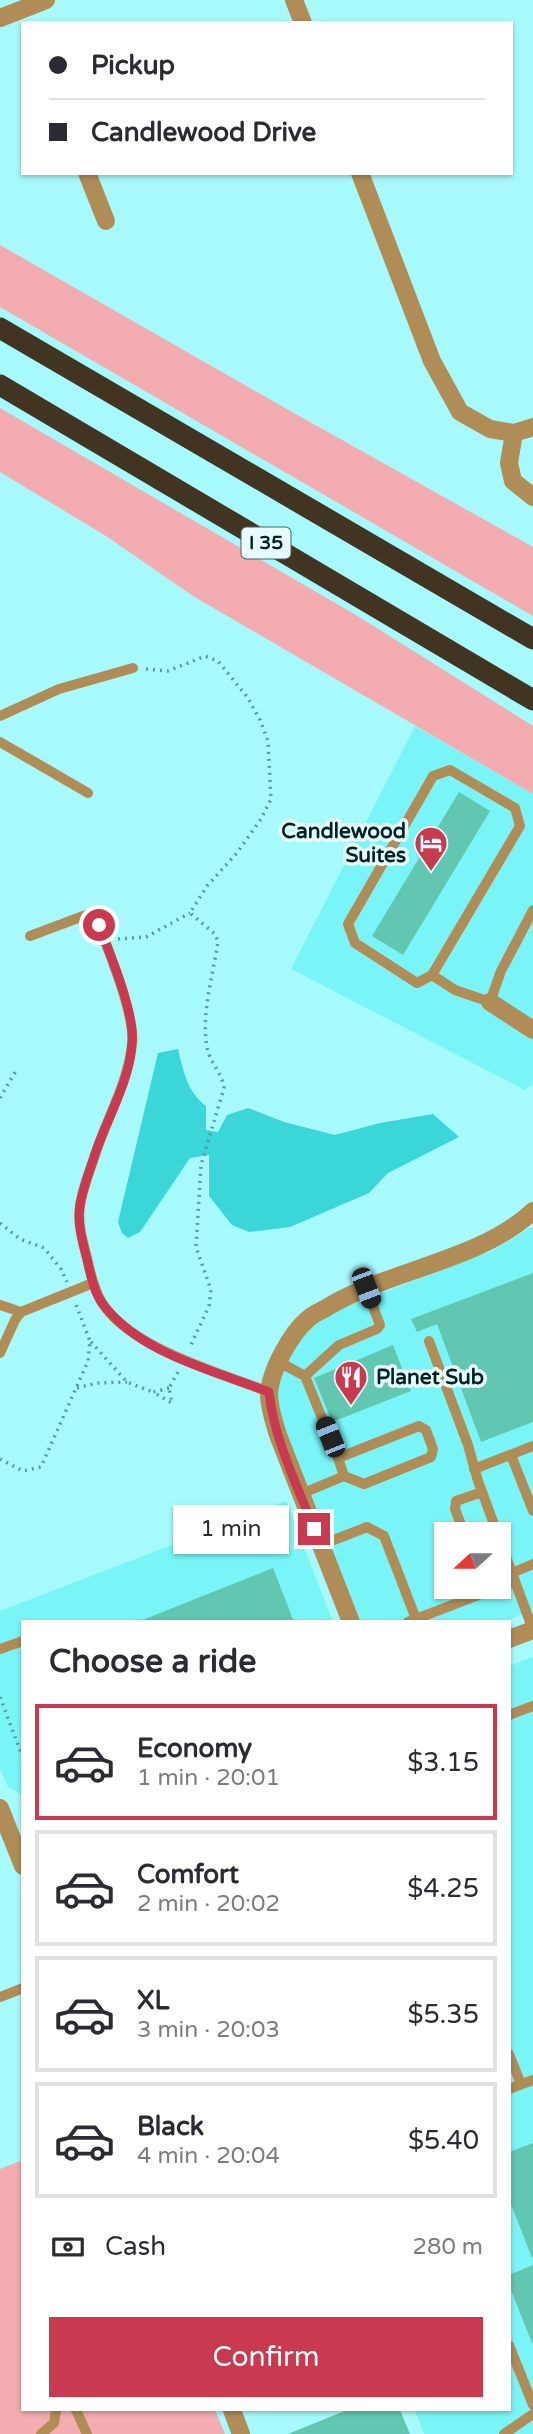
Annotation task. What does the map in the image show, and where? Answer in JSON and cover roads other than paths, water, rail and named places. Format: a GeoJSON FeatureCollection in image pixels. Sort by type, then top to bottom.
{"type":"FeatureCollection","features":[{"type":"Feature","properties":{"kind":"highway","name":"I 35"},"geometry":{"type":"LineString","coordinates":[[0,328],[533,639]]}},
{"type":"Feature","properties":{"kind":"highway","name":"I 35"},"geometry":{"type":"LineString","coordinates":[[0,385],[533,700]]}},
{"type":"Feature","properties":{"kind":"street"},"geometry":{"type":"LineString","coordinates":[[0,18],[24,11],[46,0]]}},
{"type":"Feature","properties":{"kind":"street"},"geometry":{"type":"LineString","coordinates":[[294,0],[302,21]]}},
{"type":"Feature","properties":{"kind":"street"},"geometry":{"type":"LineString","coordinates":[[88,175],[106,220]]}},
{"type":"Feature","properties":{"kind":"street"},"geometry":{"type":"LineString","coordinates":[[361,175],[432,361],[460,412],[490,429],[514,433],[533,427]]}},
{"type":"Feature","properties":{"kind":"street"},"geometry":{"type":"LineString","coordinates":[[514,433],[509,463],[513,481],[533,497]]}},
{"type":"Feature","properties":{"kind":"street"},"geometry":{"type":"LineString","coordinates":[[490,1002],[533,1030]]}},
{"type":"Feature","properties":{"kind":"street"},"geometry":{"type":"LineString","coordinates":[[350,1620],[271,1414],[269,1392],[279,1362],[286,1347],[307,1319],[366,1288],[485,1243],[516,1227],[533,1210]]}},
{"type":"Feature","properties":{"kind":"street"},"geometry":{"type":"LineString","coordinates":[[511,1638],[533,1630]]}},
{"type":"Feature","properties":{"kind":"street"},"geometry":{"type":"LineString","coordinates":[[0,1808],[21,1861]]}},
{"type":"Feature","properties":{"kind":"street"},"geometry":{"type":"LineString","coordinates":[[232,2411],[241,2434]]}},
{"type":"Feature","properties":{"kind":"lane"},"geometry":{"type":"LineString","coordinates":[[0,716],[59,689],[133,668]]}},
{"type":"Feature","properties":{"kind":"lane"},"geometry":{"type":"LineString","coordinates":[[0,742],[88,793]]}},
{"type":"Feature","properties":{"kind":"lane"},"geometry":{"type":"LineString","coordinates":[[450,770],[515,808],[520,826],[432,975],[417,984],[355,943],[348,924],[433,776],[450,770]]}},
{"type":"Feature","properties":{"kind":"lane"},"geometry":{"type":"LineString","coordinates":[[432,975],[455,990],[490,1002],[501,971],[533,910]]}},
{"type":"Feature","properties":{"kind":"lane"},"geometry":{"type":"LineString","coordinates":[[30,936],[94,912],[131,1021],[132,1043],[118,1095],[96,1151],[80,1206],[80,1233],[93,1283],[101,1301],[121,1324],[144,1340],[184,1360],[269,1392]]}},
{"type":"Feature","properties":{"kind":"lane"},"geometry":{"type":"LineString","coordinates":[[0,1305],[21,1312],[93,1283]]}},
{"type":"Feature","properties":{"kind":"lane"},"geometry":{"type":"LineString","coordinates":[[305,1376],[339,1345],[377,1329],[380,1325],[366,1288]]}},
{"type":"Feature","properties":{"kind":"lane"},"geometry":{"type":"LineString","coordinates":[[0,1353],[21,1312]]}},
{"type":"Feature","properties":{"kind":"lane"},"geometry":{"type":"LineString","coordinates":[[429,1341],[468,1445],[493,1522]]}},
{"type":"Feature","properties":{"kind":"lane"},"geometry":{"type":"LineString","coordinates":[[279,1362],[305,1376],[344,1476]]}},
{"type":"Feature","properties":{"kind":"lane"},"geometry":{"type":"LineString","coordinates":[[300,1494],[344,1476],[364,1484],[431,1457],[433,1449],[426,1430],[419,1426],[338,1458]]}},
{"type":"Feature","properties":{"kind":"lane"},"geometry":{"type":"LineString","coordinates":[[474,1469],[533,1446]]}},
{"type":"Feature","properties":{"kind":"lane"},"geometry":{"type":"LineString","coordinates":[[511,1455],[533,1511]]}},
{"type":"Feature","properties":{"kind":"lane"},"geometry":{"type":"LineString","coordinates":[[460,1522],[455,1509],[456,1501],[482,1492]]}},
{"type":"Feature","properties":{"kind":"lane"},"geometry":{"type":"LineString","coordinates":[[321,1545],[367,1527],[384,1536],[412,1620]]}},
{"type":"Feature","properties":{"kind":"lane"},"geometry":{"type":"LineString","coordinates":[[513,1577],[533,1564]]}},
{"type":"Feature","properties":{"kind":"lane"},"geometry":{"type":"LineString","coordinates":[[511,1572],[533,1630]]}},
{"type":"Feature","properties":{"kind":"lane"},"geometry":{"type":"LineString","coordinates":[[414,1620],[461,1600]]}},
{"type":"Feature","properties":{"kind":"lane"},"geometry":{"type":"LineString","coordinates":[[0,1649],[21,1643]]}},
{"type":"Feature","properties":{"kind":"lane"},"geometry":{"type":"LineString","coordinates":[[511,1714],[533,1706]]}},
{"type":"Feature","properties":{"kind":"lane"},"geometry":{"type":"LineString","coordinates":[[0,1997],[21,1989]]}},
{"type":"Feature","properties":{"kind":"lane"},"geometry":{"type":"LineString","coordinates":[[511,2059],[521,2084]]}},
{"type":"Feature","properties":{"kind":"lane"},"geometry":{"type":"LineString","coordinates":[[511,2088],[533,2080]]}},
{"type":"Feature","properties":{"kind":"lane"},"geometry":{"type":"LineString","coordinates":[[511,2350],[533,2405]]}},
{"type":"Feature","properties":{"kind":"lane"},"geometry":{"type":"LineString","coordinates":[[41,2434],[54,2423],[56,2411]]}},
{"type":"Feature","properties":{"kind":"lane"},"geometry":{"type":"LineString","coordinates":[[76,2411],[87,2434]]}},
{"type":"Feature","properties":{"kind":"lane"},"geometry":{"type":"LineString","coordinates":[[504,2434],[533,2414]]}},
{"type":"Feature","properties":{"kind":"place","name":"Candlewood Suites"},"geometry":{"type":"Point","coordinates":[431,873]}},
{"type":"Feature","properties":{"kind":"place","name":"Planet Sub"},"geometry":{"type":"Point","coordinates":[351,1407]}}]}
